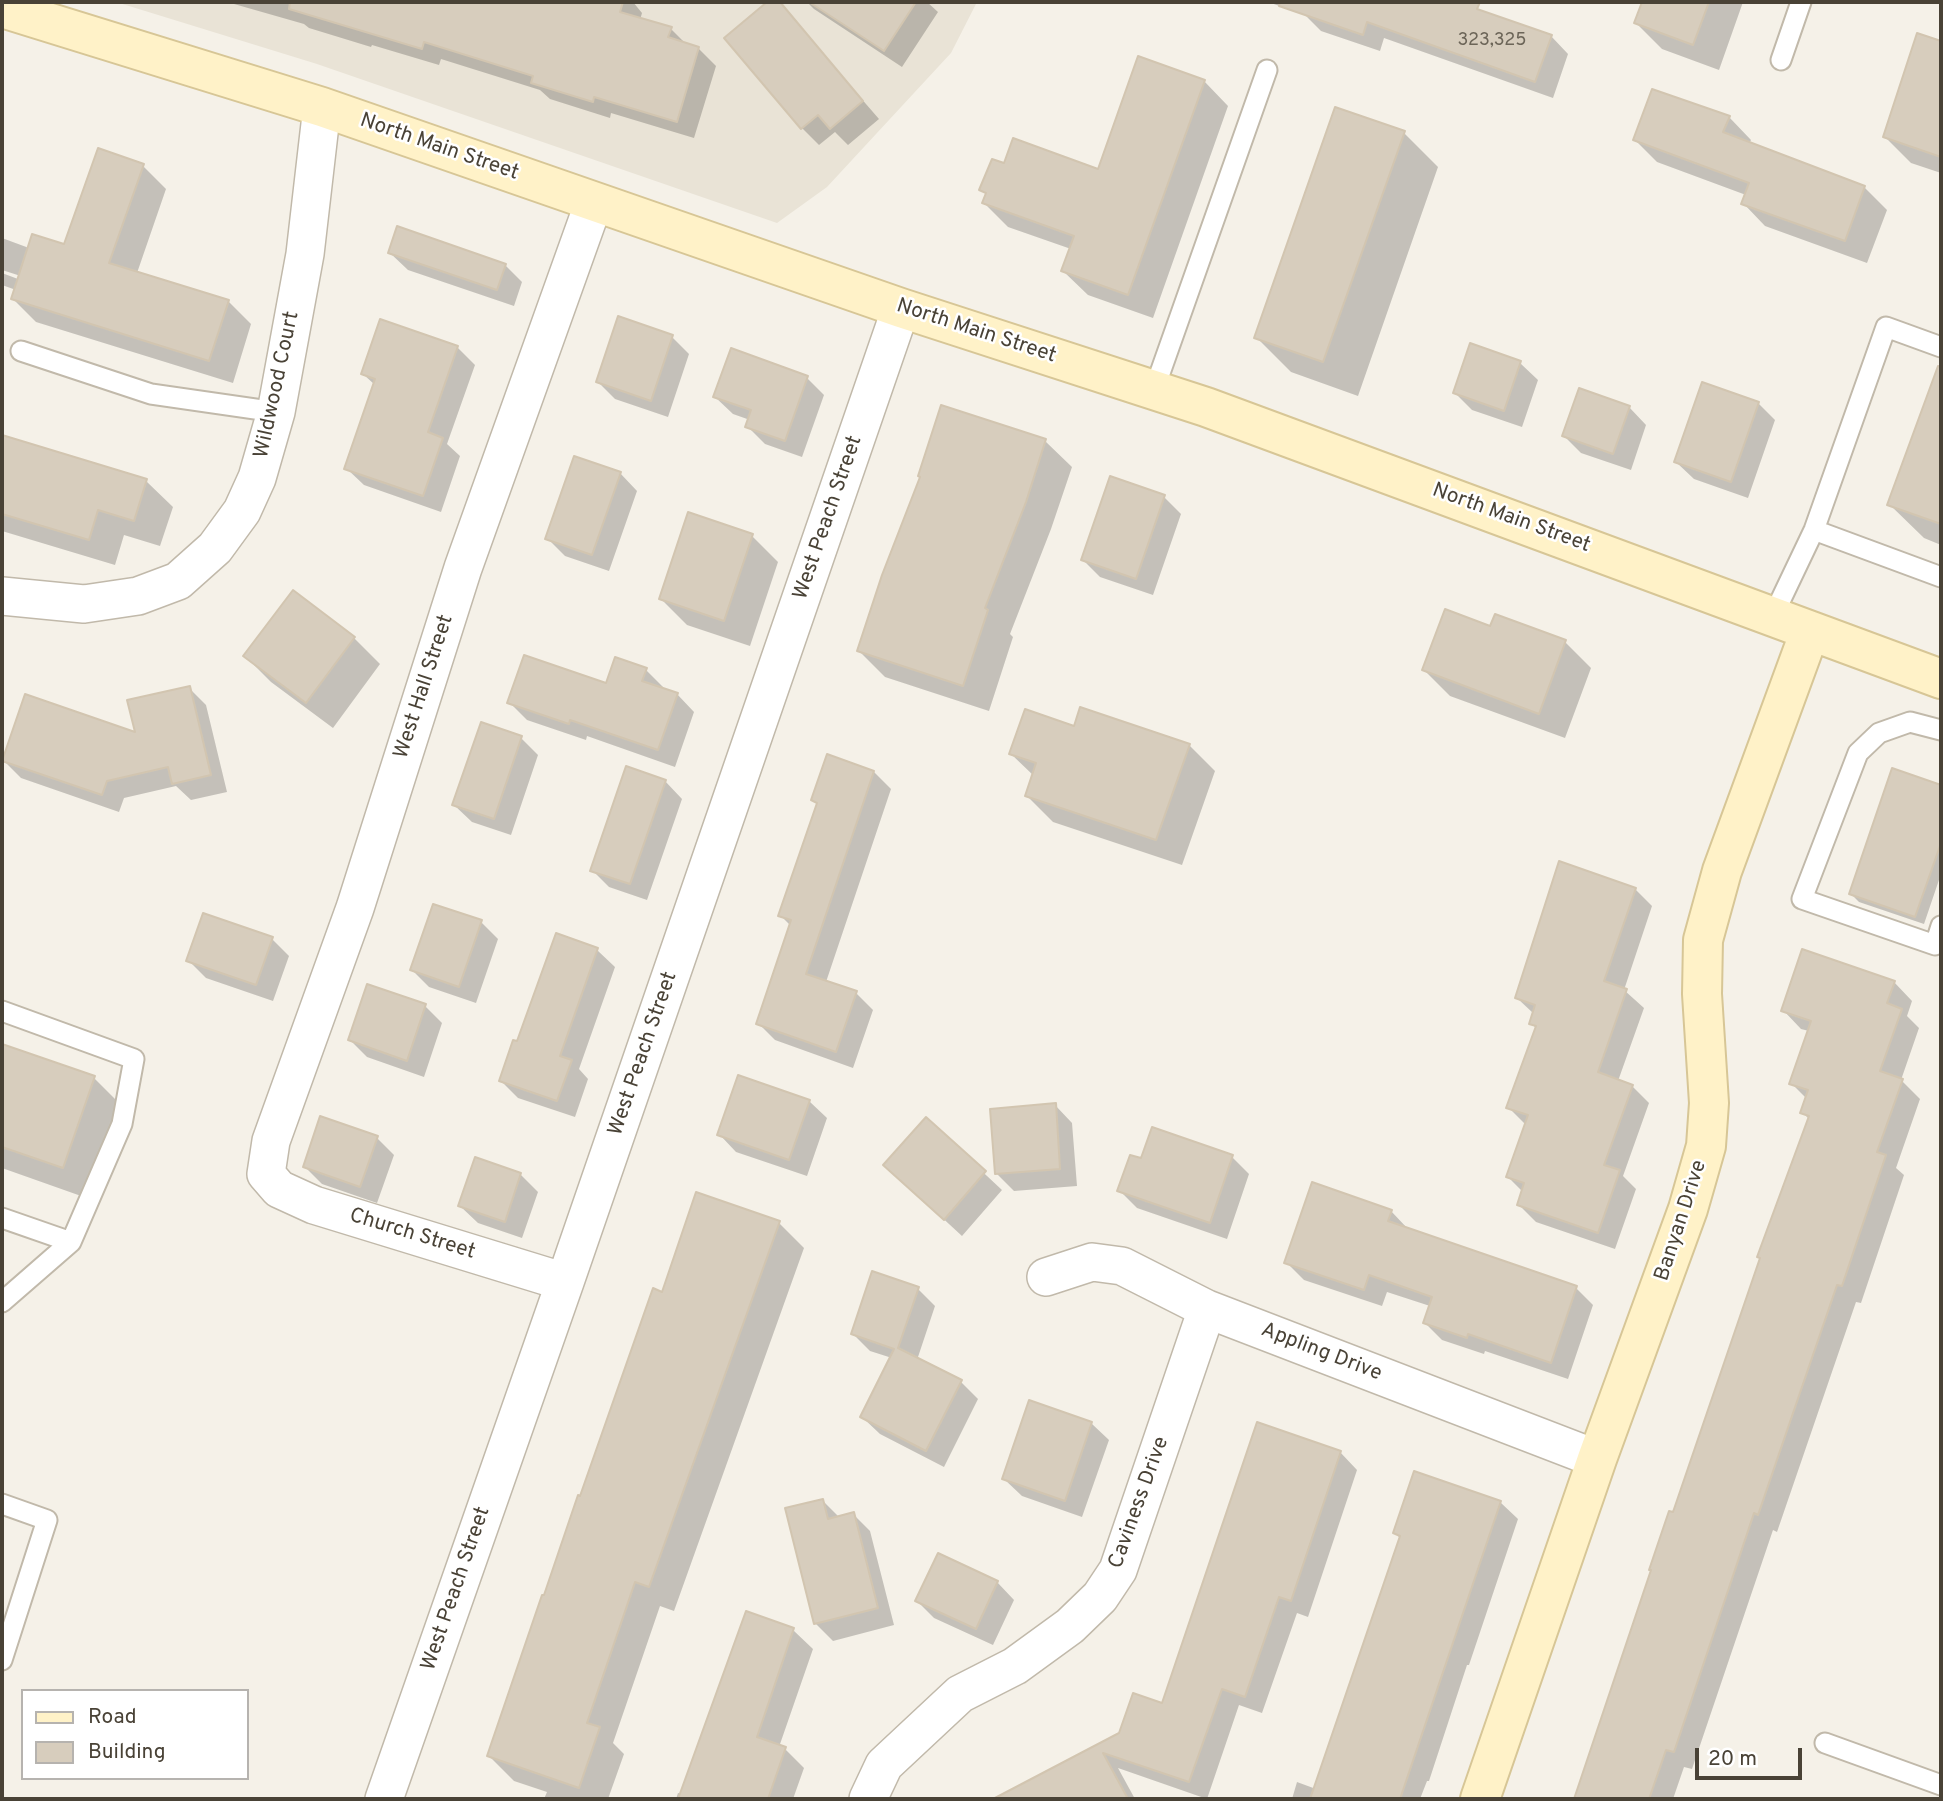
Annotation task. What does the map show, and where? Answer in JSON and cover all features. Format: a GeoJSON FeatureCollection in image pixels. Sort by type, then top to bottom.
{"type":"FeatureCollection","features":[{"type":"Feature","properties":{"kind":"main road","name":"North Main Street"},"geometry":{"type":"LineString","coordinates":[[2,8],[322,107],[901,308],[1231,416],[1941,679]]}},
{"type":"Feature","properties":{"kind":"main road","name":"Banyan Drive"},"geometry":{"type":"LineString","coordinates":[[1480,1799],[1597,1459],[1688,1209],[1706,1146],[1709,1104],[1702,994],[1703,940],[1722,871],[1810,631]]}},
{"type":"Feature","properties":{"kind":"street","name":"Wildwood Court"},"geometry":{"type":"LineString","coordinates":[[2,596],[83,604],[138,596],[178,581],[215,548],[242,511],[257,478],[276,412],[305,254],[322,107]]}},
{"type":"Feature","properties":{"kind":"street","name":"West Hall Street"},"geometry":{"type":"LineString","coordinates":[[266,1174],[271,1141],[355,908],[463,568],[594,202]]}},
{"type":"Feature","properties":{"kind":"street","name":"West Peach Street"},"geometry":{"type":"LineString","coordinates":[[384,1799],[901,308]]}},
{"type":"Feature","properties":{"kind":"street","name":"Church Street"},"geometry":{"type":"LineString","coordinates":[[266,1174],[279,1189],[313,1205],[565,1282]]}},
{"type":"Feature","properties":{"kind":"street","name":"Appling Drive"},"geometry":{"type":"LineString","coordinates":[[1046,1277],[1092,1262],[1122,1266],[1207,1309],[1597,1459]]}},
{"type":"Feature","properties":{"kind":"street","name":"Caviness Drive"},"geometry":{"type":"LineString","coordinates":[[868,1799],[884,1765],[960,1694],[1015,1666],[1070,1626],[1100,1597],[1118,1570],[1207,1309]]}},
{"type":"Feature","properties":{"kind":"lane"},"geometry":{"type":"LineString","coordinates":[[1781,60],[1801,2]]}},
{"type":"Feature","properties":{"kind":"lane"},"geometry":{"type":"LineString","coordinates":[[1154,390],[1267,70]]}},
{"type":"Feature","properties":{"kind":"lane"},"geometry":{"type":"LineString","coordinates":[[1773,616],[1814,530],[1886,327],[1941,347]]}},
{"type":"Feature","properties":{"kind":"lane"},"geometry":{"type":"LineString","coordinates":[[21,351],[151,394],[276,412]]}},
{"type":"Feature","properties":{"kind":"lane"},"geometry":{"type":"LineString","coordinates":[[1814,530],[1941,577]]}},
{"type":"Feature","properties":{"kind":"lane"},"geometry":{"type":"LineString","coordinates":[[1941,730],[1910,722],[1879,733],[1858,753],[1802,899],[1935,945],[1941,926]]}},
{"type":"Feature","properties":{"kind":"lane"},"geometry":{"type":"LineString","coordinates":[[2,1011],[134,1059],[122,1124],[71,1242],[2,1303]]}},
{"type":"Feature","properties":{"kind":"lane"},"geometry":{"type":"LineString","coordinates":[[2,1219],[71,1242]]}},
{"type":"Feature","properties":{"kind":"lane"},"geometry":{"type":"LineString","coordinates":[[2,1504],[47,1520],[2,1660]]}},
{"type":"Feature","properties":{"kind":"lane"},"geometry":{"type":"LineString","coordinates":[[1825,1744],[1941,1785]]}},
{"type":"Feature","properties":{"kind":"shaded area"},"geometry":{"type":"Polygon","coordinates":[[[116,2],[977,2],[951,53],[827,187],[777,223],[317,64],[116,2]]]}},
{"type":"Feature","properties":{"kind":"building"},"geometry":{"type":"Polygon","coordinates":[[[290,2],[623,2],[620,12],[672,27],[668,37],[699,47],[677,122],[594,97],[593,102],[531,83],[533,76],[424,42],[422,49],[289,9],[290,2]]]}},
{"type":"Feature","properties":{"kind":"building"},"geometry":{"type":"Polygon","coordinates":[[[767,2],[780,2],[863,101],[830,129],[818,115],[801,129],[724,38],[767,2]]]}},
{"type":"Feature","properties":{"kind":"building"},"geometry":{"type":"Polygon","coordinates":[[[809,2],[916,2],[884,51],[809,2]]]}},
{"type":"Feature","properties":{"kind":"building"},"geometry":{"type":"Polygon","coordinates":[[[1280,2],[1480,2],[1477,9],[1552,35],[1535,82],[1367,22],[1363,35],[1279,6],[1280,2]]]}},
{"type":"Feature","properties":{"kind":"building"},"geometry":{"type":"Polygon","coordinates":[[[1642,2],[1709,2],[1693,45],[1634,23],[1642,2]]]}},
{"type":"Feature","properties":{"kind":"building"},"geometry":{"type":"Polygon","coordinates":[[[1917,33],[1941,41],[1941,157],[1883,137],[1917,33]]]}},
{"type":"Feature","properties":{"kind":"building"},"geometry":{"type":"Polygon","coordinates":[[[1138,56],[1205,80],[1128,295],[1061,271],[1074,236],[982,203],[986,193],[979,190],[992,159],[1004,163],[1013,138],[1098,169],[1138,56]]]}},
{"type":"Feature","properties":{"kind":"building"},"geometry":{"type":"Polygon","coordinates":[[[1652,89],[1730,116],[1723,132],[1865,186],[1845,241],[1741,204],[1749,183],[1633,140],[1652,89]]]}},
{"type":"Feature","properties":{"kind":"building"},"geometry":{"type":"Polygon","coordinates":[[[1335,107],[1405,131],[1323,362],[1254,338],[1335,107]]]}},
{"type":"Feature","properties":{"kind":"building"},"geometry":{"type":"Polygon","coordinates":[[[98,148],[144,164],[109,263],[229,300],[209,361],[11,299],[32,234],[64,244],[98,148]]]}},
{"type":"Feature","properties":{"kind":"building"},"geometry":{"type":"Polygon","coordinates":[[[397,226],[506,264],[497,290],[388,253],[397,226]]]}},
{"type":"Feature","properties":{"kind":"building"},"geometry":{"type":"Polygon","coordinates":[[[618,316],[673,335],[651,401],[596,382],[618,316]]]}},
{"type":"Feature","properties":{"kind":"building"},"geometry":{"type":"Polygon","coordinates":[[[380,319],[458,346],[428,432],[443,438],[423,496],[344,469],[375,379],[361,374],[380,319]]]}},
{"type":"Feature","properties":{"kind":"building"},"geometry":{"type":"Polygon","coordinates":[[[1470,343],[1521,361],[1504,411],[1453,393],[1470,343]]]}},
{"type":"Feature","properties":{"kind":"building"},"geometry":{"type":"Polygon","coordinates":[[[731,348],[808,376],[785,441],[745,427],[751,410],[713,397],[731,348]]]}},
{"type":"Feature","properties":{"kind":"building"},"geometry":{"type":"Polygon","coordinates":[[[1938,366],[1941,367],[1941,524],[1887,505],[1938,366]]]}},
{"type":"Feature","properties":{"kind":"building"},"geometry":{"type":"Polygon","coordinates":[[[1702,382],[1759,402],[1731,482],[1674,462],[1702,382]]]}},
{"type":"Feature","properties":{"kind":"building"},"geometry":{"type":"Polygon","coordinates":[[[1579,388],[1630,406],[1613,454],[1562,436],[1579,388]]]}},
{"type":"Feature","properties":{"kind":"building"},"geometry":{"type":"Polygon","coordinates":[[[941,405],[1046,439],[1026,502],[985,608],[988,610],[963,686],[857,651],[882,575],[920,477],[918,476],[941,405]]]}},
{"type":"Feature","properties":{"kind":"building"},"geometry":{"type":"Polygon","coordinates":[[[2,435],[147,479],[134,521],[98,510],[89,540],[2,514],[2,435]]]}},
{"type":"Feature","properties":{"kind":"building"},"geometry":{"type":"Polygon","coordinates":[[[574,456],[621,472],[592,555],[545,539],[574,456]]]}},
{"type":"Feature","properties":{"kind":"building"},"geometry":{"type":"Polygon","coordinates":[[[1110,476],[1165,495],[1136,579],[1081,560],[1110,476]]]}},
{"type":"Feature","properties":{"kind":"building"},"geometry":{"type":"Polygon","coordinates":[[[688,512],[753,534],[724,621],[659,599],[688,512]]]}},
{"type":"Feature","properties":{"kind":"building"},"geometry":{"type":"Polygon","coordinates":[[[293,590],[355,637],[306,703],[243,656],[293,590]]]}},
{"type":"Feature","properties":{"kind":"building"},"geometry":{"type":"Polygon","coordinates":[[[1445,609],[1490,626],[1495,614],[1566,640],[1539,714],[1422,670],[1445,609]]]}},
{"type":"Feature","properties":{"kind":"building"},"geometry":{"type":"Polygon","coordinates":[[[524,655],[606,683],[615,657],[647,668],[642,681],[678,693],[658,750],[570,720],[569,724],[507,703],[524,655]]]}},
{"type":"Feature","properties":{"kind":"building"},"geometry":{"type":"Polygon","coordinates":[[[190,686],[211,775],[172,784],[168,767],[107,781],[102,795],[2,761],[25,694],[135,732],[127,700],[190,686]]]}},
{"type":"Feature","properties":{"kind":"building"},"geometry":{"type":"Polygon","coordinates":[[[1080,707],[1190,744],[1156,840],[1025,796],[1036,763],[1009,754],[1025,709],[1074,726],[1080,707]]]}},
{"type":"Feature","properties":{"kind":"building"},"geometry":{"type":"Polygon","coordinates":[[[481,722],[522,736],[494,819],[452,805],[481,722]]]}},
{"type":"Feature","properties":{"kind":"building"},"geometry":{"type":"Polygon","coordinates":[[[827,754],[874,771],[806,974],[857,991],[836,1052],[756,1024],[791,920],[778,916],[817,803],[811,800],[827,754]]]}},
{"type":"Feature","properties":{"kind":"building"},"geometry":{"type":"Polygon","coordinates":[[[626,766],[666,780],[630,884],[590,871],[626,766]]]}},
{"type":"Feature","properties":{"kind":"building"},"geometry":{"type":"Polygon","coordinates":[[[1892,768],[1941,785],[1941,843],[1915,917],[1849,894],[1892,768]]]}},
{"type":"Feature","properties":{"kind":"building"},"geometry":{"type":"Polygon","coordinates":[[[1559,861],[1636,888],[1604,981],[1627,989],[1598,1072],[1633,1085],[1604,1165],[1620,1170],[1598,1233],[1517,1205],[1524,1183],[1506,1177],[1528,1115],[1506,1108],[1536,1026],[1529,1024],[1535,1005],[1515,998],[1559,861]]]}},
{"type":"Feature","properties":{"kind":"building"},"geometry":{"type":"Polygon","coordinates":[[[433,904],[482,920],[459,987],[410,970],[433,904]]]}},
{"type":"Feature","properties":{"kind":"building"},"geometry":{"type":"Polygon","coordinates":[[[203,913],[273,937],[256,985],[186,961],[203,913]]]}},
{"type":"Feature","properties":{"kind":"building"},"geometry":{"type":"Polygon","coordinates":[[[556,933],[598,948],[560,1056],[572,1060],[557,1101],[499,1081],[513,1040],[517,1041],[556,933]]]}},
{"type":"Feature","properties":{"kind":"building"},"geometry":{"type":"Polygon","coordinates":[[[1802,949],[1895,981],[1887,1003],[1902,1009],[1880,1071],[1903,1079],[1877,1152],[1886,1155],[1842,1286],[1837,1285],[1758,1515],[1754,1513],[1674,1752],[1666,1750],[1649,1799],[1574,1799],[1669,1511],[1673,1512],[1760,1258],[1757,1257],[1809,1116],[1800,1113],[1808,1090],[1789,1084],[1811,1021],[1781,1011],[1802,949]]]}},
{"type":"Feature","properties":{"kind":"building"},"geometry":{"type":"Polygon","coordinates":[[[367,984],[426,1004],[407,1061],[348,1040],[367,984]]]}},
{"type":"Feature","properties":{"kind":"building"},"geometry":{"type":"Polygon","coordinates":[[[2,1044],[95,1076],[63,1168],[2,1147],[2,1044]]]}},
{"type":"Feature","properties":{"kind":"building"},"geometry":{"type":"Polygon","coordinates":[[[738,1075],[810,1100],[789,1160],[717,1135],[738,1075]]]}},
{"type":"Feature","properties":{"kind":"building"},"geometry":{"type":"Polygon","coordinates":[[[1056,1103],[1060,1169],[995,1174],[990,1109],[1056,1103]]]}},
{"type":"Feature","properties":{"kind":"building"},"geometry":{"type":"Polygon","coordinates":[[[320,1116],[378,1136],[360,1187],[303,1167],[320,1116]]]}},
{"type":"Feature","properties":{"kind":"building"},"geometry":{"type":"Polygon","coordinates":[[[926,1117],[986,1171],[944,1220],[883,1165],[926,1117]]]}},
{"type":"Feature","properties":{"kind":"building"},"geometry":{"type":"Polygon","coordinates":[[[1152,1127],[1233,1155],[1210,1223],[1117,1191],[1130,1155],[1141,1158],[1152,1127]]]}},
{"type":"Feature","properties":{"kind":"building"},"geometry":{"type":"Polygon","coordinates":[[[475,1157],[521,1173],[505,1222],[458,1206],[475,1157]]]}},
{"type":"Feature","properties":{"kind":"building"},"geometry":{"type":"Polygon","coordinates":[[[1312,1182],[1392,1210],[1388,1221],[1577,1286],[1551,1363],[1468,1334],[1467,1338],[1423,1323],[1432,1297],[1369,1275],[1364,1290],[1284,1263],[1312,1182]]]}},
{"type":"Feature","properties":{"kind":"building"},"geometry":{"type":"Polygon","coordinates":[[[696,1192],[780,1221],[649,1587],[635,1582],[587,1723],[600,1727],[579,1788],[487,1756],[653,1288],[662,1292],[696,1192]]]}},
{"type":"Feature","properties":{"kind":"building"},"geometry":{"type":"Polygon","coordinates":[[[872,1271],[919,1287],[898,1348],[962,1380],[926,1451],[860,1417],[894,1349],[851,1334],[872,1271]]]}},
{"type":"Feature","properties":{"kind":"building"},"geometry":{"type":"Polygon","coordinates":[[[1029,1400],[1092,1422],[1065,1501],[1002,1479],[1029,1400]]]}},
{"type":"Feature","properties":{"kind":"building"},"geometry":{"type":"Polygon","coordinates":[[[1257,1422],[1341,1451],[1291,1601],[1279,1597],[1245,1697],[1222,1689],[1189,1782],[1103,1753],[1128,1799],[993,1799],[1119,1733],[1133,1693],[1162,1703],[1257,1422]]]}},
{"type":"Feature","properties":{"kind":"building"},"geometry":{"type":"Polygon","coordinates":[[[1414,1471],[1501,1501],[1400,1799],[1310,1799],[1400,1536],[1393,1533],[1414,1471]]]}},
{"type":"Feature","properties":{"kind":"building"},"geometry":{"type":"Polygon","coordinates":[[[823,1499],[828,1519],[854,1512],[878,1608],[814,1624],[785,1508],[823,1499]]]}},
{"type":"Feature","properties":{"kind":"building"},"geometry":{"type":"Polygon","coordinates":[[[938,1553],[998,1581],[976,1629],[915,1601],[938,1553]]]}},
{"type":"Feature","properties":{"kind":"building"},"geometry":{"type":"Polygon","coordinates":[[[746,1611],[794,1628],[757,1737],[786,1747],[768,1799],[678,1799],[746,1611]]]}}]}
